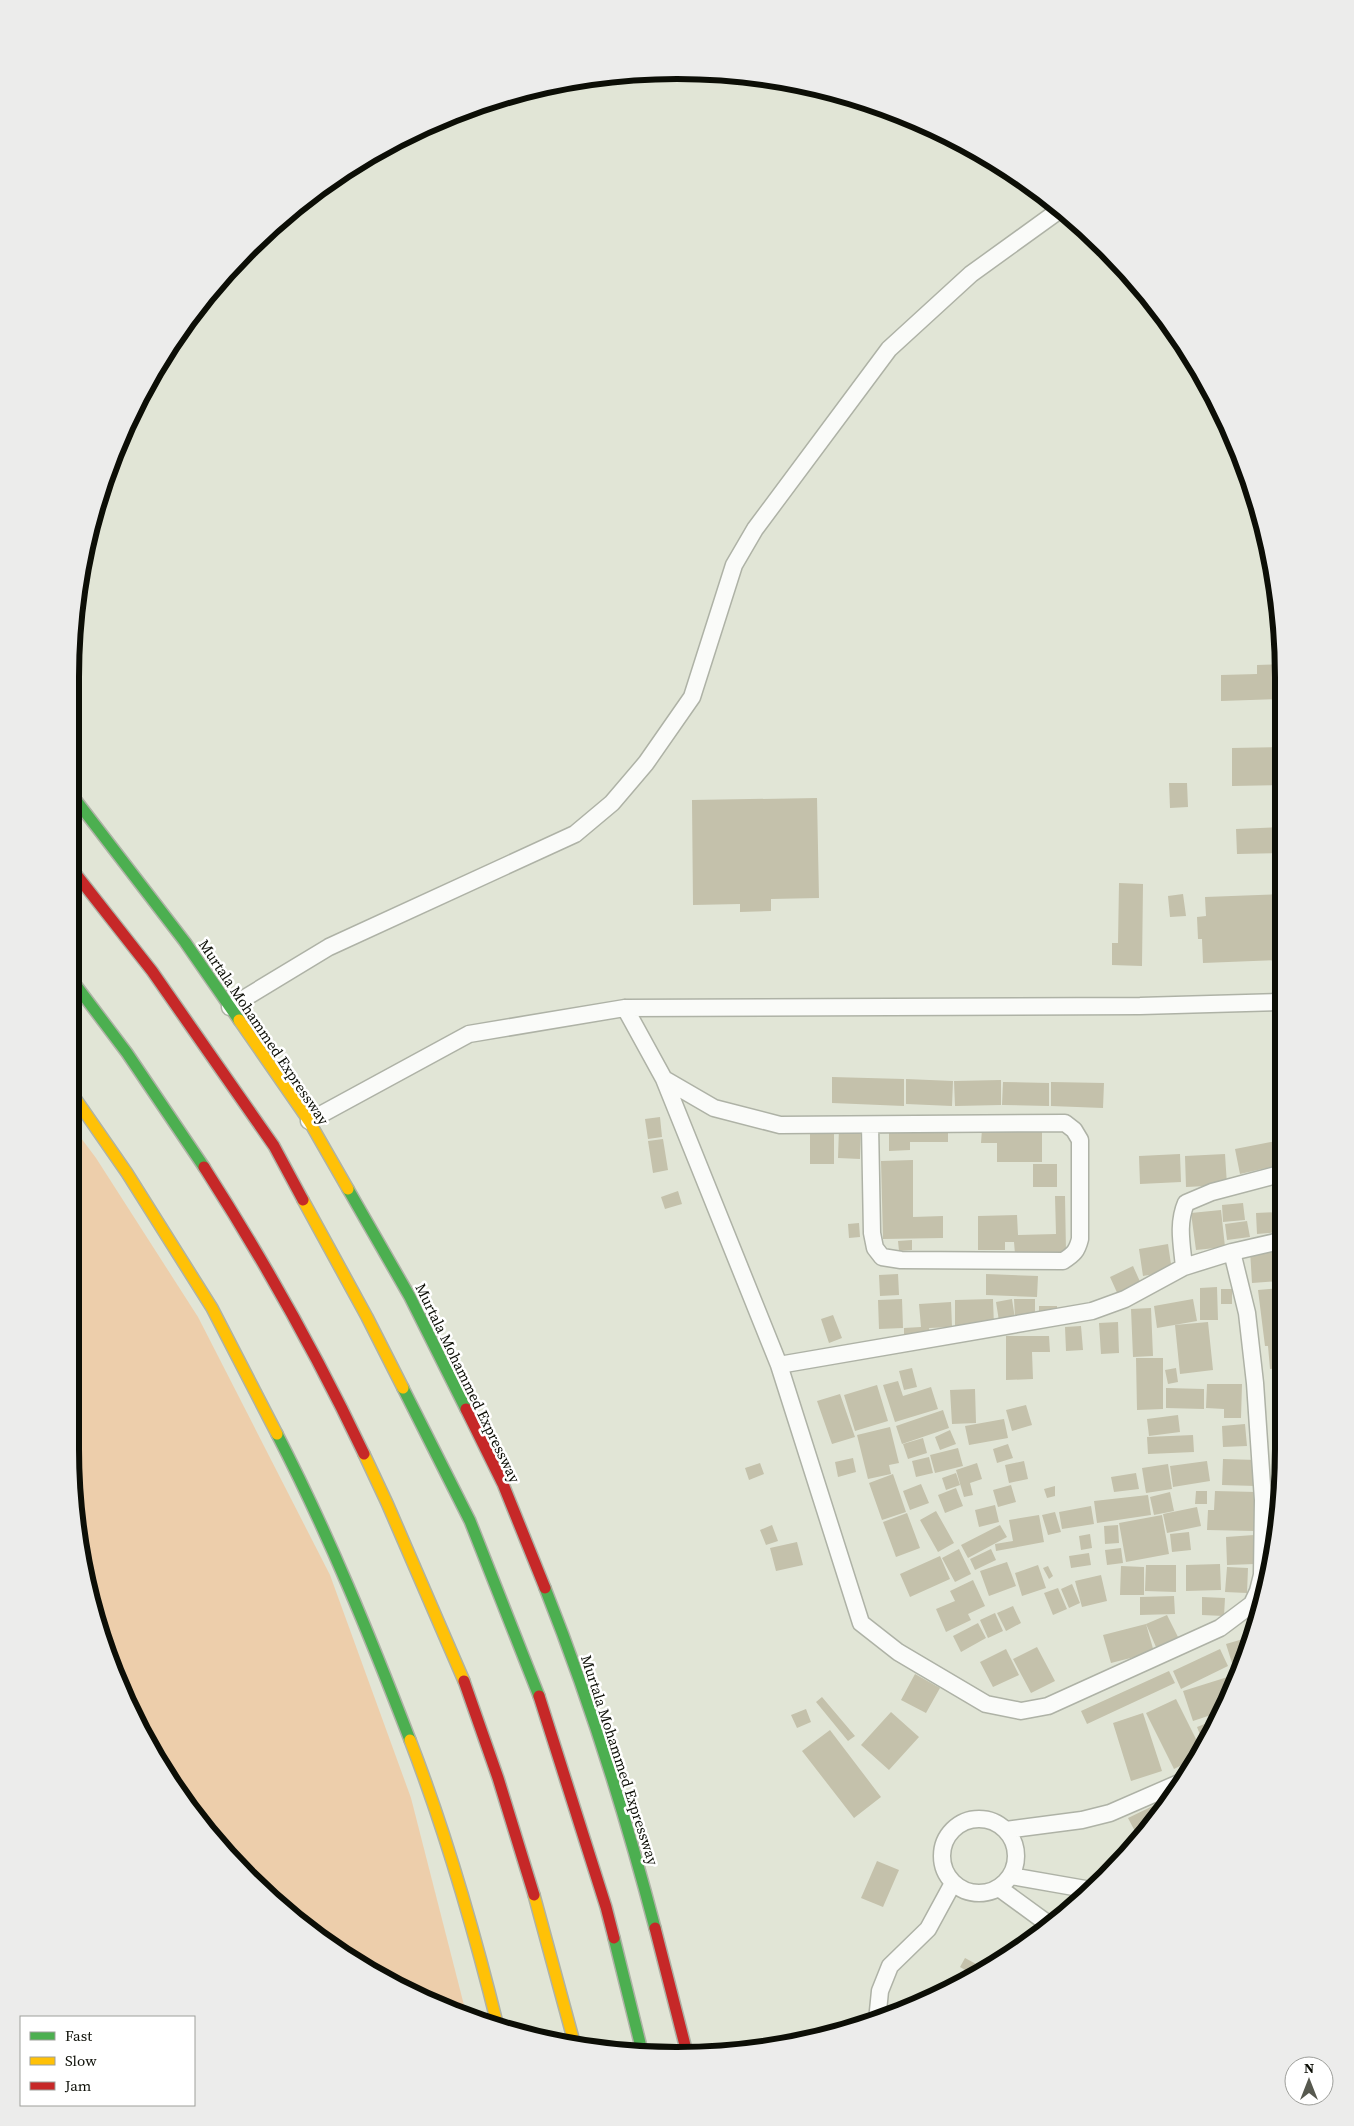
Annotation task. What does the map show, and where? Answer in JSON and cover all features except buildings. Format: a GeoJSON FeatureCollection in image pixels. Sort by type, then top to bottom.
{"type":"FeatureCollection","features":[{"type":"Feature","properties":{"kind":"highway","name":"Murtala Mohammed Expressway"},"geometry":{"type":"LineString","coordinates":[[79,803],[185,942],[309,1121],[410,1297],[503,1484],[571,1654],[632,1841],[686,2047]]}},
{"type":"Feature","properties":{"kind":"highway"},"geometry":{"type":"LineString","coordinates":[[79,878],[152,972],[274,1146],[367,1317],[470,1521],[539,1694],[606,1907],[641,2046]]}},
{"type":"Feature","properties":{"kind":"highway"},"geometry":{"type":"LineString","coordinates":[[79,990],[196,1152],[292,1312],[388,1502],[468,1690],[536,1898],[573,2038]]}},
{"type":"Feature","properties":{"kind":"highway"},"geometry":{"type":"LineString","coordinates":[[79,1104],[127,1173],[212,1308],[302,1485],[365,1623],[434,1802],[496,2019]]}},
{"type":"Feature","properties":{"kind":"street"},"geometry":{"type":"LineString","coordinates":[[230,1007],[329,947],[575,834],[612,803],[646,763],[692,697],[734,565],[751,536],[888,349],[971,274],[1055,213]]}},
{"type":"Feature","properties":{"kind":"street"},"geometry":{"type":"LineString","coordinates":[[309,1121],[469,1034],[625,1008],[1140,1006],[1275,1002]]}},
{"type":"Feature","properties":{"kind":"street"},"geometry":{"type":"LineString","coordinates":[[625,1008],[664,1080],[779,1365],[861,1623],[898,1652],[986,1704],[1021,1711],[1048,1706],[1220,1628],[1252,1604],[1258,1591],[1262,1574],[1262,1500],[1255,1383],[1246,1314],[1232,1252]]}},
{"type":"Feature","properties":{"kind":"street"},"geometry":{"type":"LineString","coordinates":[[664,1080],[714,1108],[780,1124],[1065,1123],[1074,1130],[1080,1140],[1080,1238],[1075,1254],[1064,1260],[901,1260],[882,1257],[875,1248],[872,1232],[870,1124]]}},
{"type":"Feature","properties":{"kind":"street"},"geometry":{"type":"LineString","coordinates":[[1184,1268],[1180,1225],[1186,1203],[1212,1192],[1275,1175]]}},
{"type":"Feature","properties":{"kind":"street"},"geometry":{"type":"LineString","coordinates":[[779,1365],[1092,1311],[1125,1299],[1184,1268],[1232,1252],[1275,1242]]}},
{"type":"Feature","properties":{"kind":"street"},"geometry":{"type":"LineString","coordinates":[[1006,1830],[1082,1820],[1110,1813],[1171,1786]]}},
{"type":"Feature","properties":{"kind":"street"},"geometry":{"type":"LineString","coordinates":[[976,1820],[992,1821],[1006,1830],[1015,1844],[1016,1861],[1005,1882],[983,1894],[967,1892],[953,1883],[944,1869],[942,1852],[948,1836],[960,1825],[976,1820]]}},
{"type":"Feature","properties":{"kind":"street"},"geometry":{"type":"LineString","coordinates":[[1005,1882],[1082,1889]]}},
{"type":"Feature","properties":{"kind":"street"},"geometry":{"type":"LineString","coordinates":[[1005,1882],[1045,1920]]}},
{"type":"Feature","properties":{"kind":"street"},"geometry":{"type":"LineString","coordinates":[[878,2013],[880,1991],[890,1966],[928,1929],[953,1883]]}},
{"type":"Feature","properties":{"kind":"shaded area"},"geometry":{"type":"Polygon","coordinates":[[[79,1135],[96,1158],[198,1317],[330,1575],[411,1798],[465,2008],[412,1986],[345,1946],[313,1924],[254,1872],[202,1813],[180,1781],[140,1714],[124,1678],[110,1641],[90,1566],[80,1488],[79,1135]]]}},
{"type":"Feature","properties":{"kind":"traffic: fast"},"geometry":{"type":"LineString","coordinates":[[79,804],[185,942],[239,1020]]}},
{"type":"Feature","properties":{"kind":"traffic: fast"},"geometry":{"type":"LineString","coordinates":[[79,989],[127,1053],[204,1167]]}},
{"type":"Feature","properties":{"kind":"traffic: fast"},"geometry":{"type":"LineString","coordinates":[[348,1189],[410,1297],[466,1409]]}},
{"type":"Feature","properties":{"kind":"traffic: fast"},"geometry":{"type":"LineString","coordinates":[[403,1388],[470,1521],[539,1696]]}},
{"type":"Feature","properties":{"kind":"traffic: fast"},"geometry":{"type":"LineString","coordinates":[[277,1434],[314,1509],[348,1585],[410,1740]]}},
{"type":"Feature","properties":{"kind":"traffic: fast"},"geometry":{"type":"LineString","coordinates":[[545,1588],[577,1672],[605,1756],[655,1928]]}},
{"type":"Feature","properties":{"kind":"traffic: fast"},"geometry":{"type":"LineString","coordinates":[[614,1938],[641,2046]]}},
{"type":"Feature","properties":{"kind":"traffic: slow"},"geometry":{"type":"LineString","coordinates":[[239,1020],[309,1121],[348,1189]]}},
{"type":"Feature","properties":{"kind":"traffic: slow"},"geometry":{"type":"LineString","coordinates":[[79,1104],[127,1173],[212,1308],[277,1434]]}},
{"type":"Feature","properties":{"kind":"traffic: slow"},"geometry":{"type":"LineString","coordinates":[[303,1200],[367,1317],[403,1388]]}},
{"type":"Feature","properties":{"kind":"traffic: slow"},"geometry":{"type":"LineString","coordinates":[[364,1454],[464,1681]]}},
{"type":"Feature","properties":{"kind":"traffic: slow"},"geometry":{"type":"LineString","coordinates":[[410,1740],[436,1810],[479,1954],[496,2019]]}},
{"type":"Feature","properties":{"kind":"traffic: slow"},"geometry":{"type":"LineString","coordinates":[[534,1895],[573,2038]]}},
{"type":"Feature","properties":{"kind":"traffic: jam"},"geometry":{"type":"LineString","coordinates":[[79,878],[152,971],[274,1146],[303,1200]]}},
{"type":"Feature","properties":{"kind":"traffic: jam"},"geometry":{"type":"LineString","coordinates":[[204,1167],[288,1308],[364,1454]]}},
{"type":"Feature","properties":{"kind":"traffic: jam"},"geometry":{"type":"LineString","coordinates":[[466,1409],[503,1484],[545,1588]]}},
{"type":"Feature","properties":{"kind":"traffic: jam"},"geometry":{"type":"LineString","coordinates":[[464,1681],[498,1778],[534,1895]]}},
{"type":"Feature","properties":{"kind":"traffic: jam"},"geometry":{"type":"LineString","coordinates":[[539,1696],[606,1907],[614,1938]]}},
{"type":"Feature","properties":{"kind":"traffic: jam"},"geometry":{"type":"LineString","coordinates":[[655,1928],[685,2047]]}}]}
